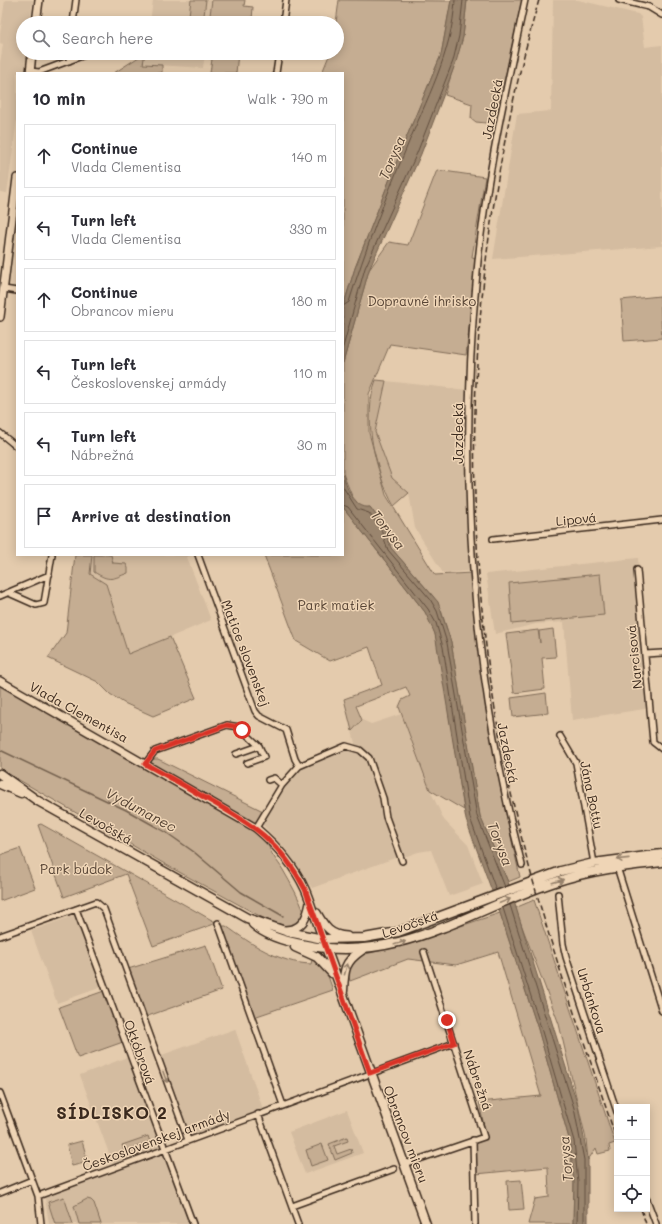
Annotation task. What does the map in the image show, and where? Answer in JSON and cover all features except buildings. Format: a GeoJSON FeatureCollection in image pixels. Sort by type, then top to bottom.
{"type":"FeatureCollection","features":[{"type":"Feature","properties":{"kind":"main road","name":"Levočská"},"geometry":{"type":"LineString","coordinates":[[0,774],[38,801]]}},
{"type":"Feature","properties":{"kind":"main road","name":"Levočská"},"geometry":{"type":"LineString","coordinates":[[0,784],[38,801],[246,918],[297,944],[326,949],[362,950],[395,944],[411,940],[490,907],[520,891]]}},
{"type":"Feature","properties":{"kind":"main road"},"geometry":{"type":"LineString","coordinates":[[520,891],[547,876],[594,863],[662,854]]}},
{"type":"Feature","properties":{"kind":"main road"},"geometry":{"type":"LineString","coordinates":[[520,891],[617,867],[662,862]]}},
{"type":"Feature","properties":{"kind":"main road","name":"Levočská"},"geometry":{"type":"LineString","coordinates":[[274,932],[322,939],[364,938],[398,932],[487,898],[520,891]]}},
{"type":"Feature","properties":{"kind":"main road"},"geometry":{"type":"LineString","coordinates":[[274,932],[286,944],[313,954],[324,963],[330,970],[343,995]]}},
{"type":"Feature","properties":{"kind":"main road","name":"Obrancov mieru"},"geometry":{"type":"LineString","coordinates":[[322,939],[426,1224]]}},
{"type":"Feature","properties":{"kind":"main road"},"geometry":{"type":"LineString","coordinates":[[343,995],[346,966],[349,960],[362,950]]}},
{"type":"Feature","properties":{"kind":"street"},"geometry":{"type":"LineString","coordinates":[[37,16],[39,0]]}},
{"type":"Feature","properties":{"kind":"street"},"geometry":{"type":"LineString","coordinates":[[74,16],[76,0]]}},
{"type":"Feature","properties":{"kind":"street"},"geometry":{"type":"LineString","coordinates":[[283,16],[286,0]]}},
{"type":"Feature","properties":{"kind":"street","name":"Jazdecká"},"geometry":{"type":"LineString","coordinates":[[522,865],[497,759],[477,621],[471,547],[468,408],[477,273],[484,212],[525,0]]}},
{"type":"Feature","properties":{"kind":"street"},"geometry":{"type":"LineString","coordinates":[[619,0],[649,7],[662,14]]}},
{"type":"Feature","properties":{"kind":"street"},"geometry":{"type":"LineString","coordinates":[[31,60],[30,72],[39,72],[69,61]]}},
{"type":"Feature","properties":{"kind":"street"},"geometry":{"type":"LineString","coordinates":[[276,72],[278,60]]}},
{"type":"Feature","properties":{"kind":"street"},"geometry":{"type":"LineString","coordinates":[[0,317],[16,188]]}},
{"type":"Feature","properties":{"kind":"street"},"geometry":{"type":"LineString","coordinates":[[4,289],[16,290]]}},
{"type":"Feature","properties":{"kind":"street"},"geometry":{"type":"LineString","coordinates":[[0,434],[16,446]]}},
{"type":"Feature","properties":{"kind":"street","name":"Lipová"},"geometry":{"type":"LineString","coordinates":[[493,539],[662,520]]}},
{"type":"Feature","properties":{"kind":"street"},"geometry":{"type":"LineString","coordinates":[[9,593],[40,605],[44,603],[52,556]]}},
{"type":"Feature","properties":{"kind":"street","name":"Matice slovenskej"},"geometry":{"type":"LineString","coordinates":[[198,556],[254,711],[259,716],[286,730],[295,759],[299,766]]}},
{"type":"Feature","properties":{"kind":"street","name":"Narcisová"},"geometry":{"type":"LineString","coordinates":[[638,570],[653,742],[662,749]]}},
{"type":"Feature","properties":{"kind":"street"},"geometry":{"type":"LineString","coordinates":[[0,596],[49,575]]}},
{"type":"Feature","properties":{"kind":"street"},"geometry":{"type":"LineString","coordinates":[[645,654],[662,653]]}},
{"type":"Feature","properties":{"kind":"street","name":"Vlada Clementisa"},"geometry":{"type":"LineString","coordinates":[[0,681],[256,828],[277,847],[293,867],[305,889],[322,939]]}},
{"type":"Feature","properties":{"kind":"street"},"geometry":{"type":"LineString","coordinates":[[145,764],[155,751],[227,725],[239,727],[260,746],[264,757],[247,763]]}},
{"type":"Feature","properties":{"kind":"street","name":"Jána Bottu"},"geometry":{"type":"LineString","coordinates":[[560,736],[576,763],[594,863]]}},
{"type":"Feature","properties":{"kind":"street"},"geometry":{"type":"LineString","coordinates":[[236,754],[260,746]]}},
{"type":"Feature","properties":{"kind":"street"},"geometry":{"type":"LineString","coordinates":[[256,828],[282,785],[299,766],[346,746],[360,750],[369,758],[383,798],[386,817],[402,861]]}},
{"type":"Feature","properties":{"kind":"street"},"geometry":{"type":"LineString","coordinates":[[268,780],[274,778],[282,785]]}},
{"type":"Feature","properties":{"kind":"street"},"geometry":{"type":"LineString","coordinates":[[617,867],[661,1002],[662,1011]]}},
{"type":"Feature","properties":{"kind":"street","name":"Urbánkova"},"geometry":{"type":"LineString","coordinates":[[558,894],[562,944],[614,1104]]}},
{"type":"Feature","properties":{"kind":"street","name":"Októbrová"},"geometry":{"type":"LineString","coordinates":[[188,1140],[104,909],[96,902],[76,908],[127,1050],[193,1224]]}},
{"type":"Feature","properties":{"kind":"street"},"geometry":{"type":"LineString","coordinates":[[310,902],[323,924],[334,934],[349,936],[398,932]]}},
{"type":"Feature","properties":{"kind":"street"},"geometry":{"type":"LineString","coordinates":[[274,932],[298,928],[305,921],[310,902]]}},
{"type":"Feature","properties":{"kind":"street"},"geometry":{"type":"LineString","coordinates":[[0,936],[76,908]]}},
{"type":"Feature","properties":{"kind":"street"},"geometry":{"type":"LineString","coordinates":[[218,923],[283,1105]]}},
{"type":"Feature","properties":{"kind":"street","name":"Nábrežná"},"geometry":{"type":"LineString","coordinates":[[424,952],[483,1130],[484,1137],[474,1140]]}},
{"type":"Feature","properties":{"kind":"street","name":"Československej armády"},"geometry":{"type":"LineString","coordinates":[[38,1196],[165,1148],[454,1043]]}},
{"type":"Feature","properties":{"kind":"street"},"geometry":{"type":"LineString","coordinates":[[0,1093],[38,1196],[41,1224]]}},
{"type":"Feature","properties":{"kind":"street"},"geometry":{"type":"LineString","coordinates":[[258,1114],[298,1224]]}},
{"type":"Feature","properties":{"kind":"street"},"geometry":{"type":"LineString","coordinates":[[405,1164],[474,1140],[475,1224]]}},
{"type":"Feature","properties":{"kind":"street"},"geometry":{"type":"LineString","coordinates":[[292,1206],[394,1169]]}},
{"type":"Feature","properties":{"kind":"street"},"geometry":{"type":"LineString","coordinates":[[0,1193],[32,1180]]}},
{"type":"Feature","properties":{"kind":"street"},"geometry":{"type":"LineString","coordinates":[[0,1190],[7,1190]]}},
{"type":"Feature","properties":{"kind":"street"},"geometry":{"type":"LineString","coordinates":[[650,1208],[656,1224]]}},
{"type":"Feature","properties":{"kind":"shaded area"},"geometry":{"type":"Polygon","coordinates":[[[5,0],[33,0],[31,16],[16,16],[16,60],[26,60],[25,72],[16,72],[16,126],[7,193],[0,192],[0,63],[3,44],[0,43],[5,0]]]}},
{"type":"Feature","properties":{"kind":"shaded area"},"geometry":{"type":"Polygon","coordinates":[[[153,0],[212,0],[210,16],[151,16],[153,0]]]}},
{"type":"Feature","properties":{"kind":"shaded area"},"geometry":{"type":"Polygon","coordinates":[[[553,0],[578,0],[638,14],[641,17],[645,47],[662,45],[662,246],[493,259],[517,114],[551,111],[553,0]]]}},
{"type":"Feature","properties":{"kind":"shaded area"},"geometry":{"type":"Polygon","coordinates":[[[144,60],[204,60],[203,68],[143,64],[144,60]]]}},
{"type":"Feature","properties":{"kind":"shaded area"},"geometry":{"type":"Polygon","coordinates":[[[386,381],[467,390],[471,571],[443,573],[415,528],[409,493],[392,478],[375,432],[386,381]]]}},
{"type":"Feature","properties":{"kind":"shaded area"},"geometry":{"type":"Polygon","coordinates":[[[92,556],[189,556],[187,557],[211,620],[128,655],[106,585],[90,574],[92,556]]]}},
{"type":"Feature","properties":{"kind":"shaded area"},"geometry":{"type":"Polygon","coordinates":[[[638,558],[651,708],[572,720],[564,622],[536,624],[495,634],[486,574],[638,558]]]}},
{"type":"Feature","properties":{"kind":"shaded area"},"geometry":{"type":"Polygon","coordinates":[[[401,714],[430,790],[444,820],[468,845],[483,884],[449,896],[431,850],[418,852],[407,856],[403,855],[312,888],[286,850],[263,825],[263,811],[285,777],[298,765],[345,748],[357,751],[352,731],[362,720],[371,724],[401,714]]]}},
{"type":"Feature","properties":{"kind":"shaded area"},"geometry":{"type":"Polygon","coordinates":[[[75,915],[102,987],[57,1003],[31,931],[75,915]]]}},
{"type":"Feature","properties":{"kind":"shaded area"},"geometry":{"type":"Polygon","coordinates":[[[235,1029],[264,1112],[189,1138],[159,1056],[235,1029]]]}},
{"type":"Feature","properties":{"kind":"shaded area"},"geometry":{"type":"Polygon","coordinates":[[[130,1056],[165,1148],[114,1167],[80,1075],[130,1056]]]}},
{"type":"Feature","properties":{"kind":"shaded area"},"geometry":{"type":"Polygon","coordinates":[[[347,1110],[363,1153],[305,1174],[289,1132],[347,1110]]]}},
{"type":"Feature","properties":{"kind":"shaded area"},"geometry":{"type":"Polygon","coordinates":[[[164,1153],[190,1224],[49,1224],[45,1198],[164,1153]]]}},
{"type":"Feature","properties":{"kind":"green space"},"geometry":{"type":"Polygon","coordinates":[[[191,0],[206,0],[204,16],[189,16],[191,0]]]}},
{"type":"Feature","properties":{"kind":"green space"},"geometry":{"type":"Polygon","coordinates":[[[212,0],[245,0],[244,6],[253,7],[252,16],[210,16],[212,0]]]}},
{"type":"Feature","properties":{"kind":"green space"},"geometry":{"type":"Polygon","coordinates":[[[339,0],[451,1],[441,55],[402,148],[355,268],[344,304],[344,72],[322,72],[327,60],[344,60],[344,16],[337,16],[339,0]]]}},
{"type":"Feature","properties":{"kind":"green space"},"geometry":{"type":"Polygon","coordinates":[[[467,0],[522,0],[498,110],[493,109],[491,119],[486,123],[476,122],[471,118],[472,104],[445,95],[463,37],[467,0]]]}},
{"type":"Feature","properties":{"kind":"green space"},"geometry":{"type":"Polygon","coordinates":[[[134,60],[144,60],[143,64],[162,65],[162,72],[116,72],[134,60]]]}},
{"type":"Feature","properties":{"kind":"green space"},"geometry":{"type":"Polygon","coordinates":[[[212,60],[237,60],[236,72],[210,72],[212,60]]]}},
{"type":"Feature","properties":{"kind":"green space","name":"Dopravné ihrisko"},"geometry":{"type":"Polygon","coordinates":[[[437,170],[485,177],[472,257],[477,258],[466,355],[390,344],[369,394],[369,433],[386,495],[435,575],[472,573],[479,650],[496,764],[520,877],[508,882],[480,816],[451,642],[441,610],[433,596],[391,548],[383,525],[370,507],[364,508],[360,506],[352,496],[344,476],[344,359],[369,270],[389,242],[408,245],[437,170]]]}},
{"type":"Feature","properties":{"kind":"green space"},"geometry":{"type":"Polygon","coordinates":[[[660,296],[662,338],[624,341],[621,300],[660,296]]]}},
{"type":"Feature","properties":{"kind":"green space"},"geometry":{"type":"Polygon","coordinates":[[[376,380],[386,381],[375,432],[392,478],[409,493],[394,506],[381,478],[373,444],[370,411],[376,380]]]}},
{"type":"Feature","properties":{"kind":"green space","name":"Park matiek"},"geometry":{"type":"Polygon","coordinates":[[[344,508],[425,612],[432,624],[439,648],[464,810],[430,790],[399,707],[402,700],[410,696],[406,687],[356,706],[362,720],[352,731],[344,699],[382,685],[369,647],[330,661],[296,641],[264,556],[344,556],[344,508]]]}},
{"type":"Feature","properties":{"kind":"green space"},"geometry":{"type":"Polygon","coordinates":[[[75,556],[92,556],[90,574],[106,584],[128,654],[170,637],[196,698],[153,716],[124,703],[110,694],[98,682],[48,658],[66,633],[75,556]]]}},
{"type":"Feature","properties":{"kind":"green space"},"geometry":{"type":"Polygon","coordinates":[[[94,556],[111,556],[113,563],[126,564],[128,568],[128,573],[111,578],[104,577],[94,572],[94,556]]]}},
{"type":"Feature","properties":{"kind":"green space"},"geometry":{"type":"Polygon","coordinates":[[[600,574],[604,615],[512,624],[509,583],[600,574]]]}},
{"type":"Feature","properties":{"kind":"green space"},"geometry":{"type":"Polygon","coordinates":[[[553,629],[556,657],[542,658],[545,689],[514,693],[506,634],[538,630],[540,643],[539,631],[553,629]]]}},
{"type":"Feature","properties":{"kind":"green space"},"geometry":{"type":"Polygon","coordinates":[[[0,682],[138,759],[158,759],[263,811],[251,830],[268,843],[272,854],[283,870],[300,902],[304,912],[297,923],[291,926],[278,926],[170,867],[0,769],[0,682]]]}},
{"type":"Feature","properties":{"kind":"green space"},"geometry":{"type":"Polygon","coordinates":[[[546,693],[548,713],[513,717],[511,698],[546,693]]]}},
{"type":"Feature","properties":{"kind":"green space","name":"Park búdok"},"geometry":{"type":"Polygon","coordinates":[[[41,824],[217,923],[153,946],[126,874],[64,897],[38,825],[41,824]]]}},
{"type":"Feature","properties":{"kind":"green space"},"geometry":{"type":"Polygon","coordinates":[[[20,848],[35,888],[0,901],[0,855],[20,848]]]}},
{"type":"Feature","properties":{"kind":"green space"},"geometry":{"type":"Polygon","coordinates":[[[534,900],[614,1140],[614,1143],[609,1145],[610,1151],[598,1154],[596,1148],[588,1160],[586,1139],[559,1024],[515,908],[534,900]]]}},
{"type":"Feature","properties":{"kind":"green space"},"geometry":{"type":"Polygon","coordinates":[[[500,913],[538,1029],[570,1142],[574,1182],[573,1224],[528,1224],[535,1199],[549,1197],[548,1167],[476,1174],[476,1137],[483,1131],[484,1126],[479,1102],[541,1096],[498,952],[456,965],[408,959],[350,981],[349,968],[356,956],[397,947],[500,913]]]}},
{"type":"Feature","properties":{"kind":"green space"},"geometry":{"type":"Polygon","coordinates":[[[222,926],[226,926],[255,946],[277,956],[299,963],[311,964],[312,960],[324,965],[333,990],[254,1017],[222,926]]]}},
{"type":"Feature","properties":{"kind":"green space"},"geometry":{"type":"Polygon","coordinates":[[[206,945],[222,990],[145,1017],[128,969],[206,945]]]}},
{"type":"Feature","properties":{"kind":"green space"},"geometry":{"type":"Polygon","coordinates":[[[104,991],[123,1042],[78,1058],[59,1007],[104,991]]]}},
{"type":"Feature","properties":{"kind":"green space"},"geometry":{"type":"Polygon","coordinates":[[[148,1136],[150,1142],[124,1151],[122,1145],[148,1136]]]}},
{"type":"Feature","properties":{"kind":"green space"},"geometry":{"type":"Polygon","coordinates":[[[347,1137],[348,1141],[334,1146],[337,1154],[351,1149],[352,1153],[335,1160],[329,1144],[347,1137]]]}},
{"type":"Feature","properties":{"kind":"green space"},"geometry":{"type":"Polygon","coordinates":[[[82,1141],[88,1162],[72,1166],[67,1145],[82,1141]]]}},
{"type":"Feature","properties":{"kind":"green space"},"geometry":{"type":"Polygon","coordinates":[[[322,1144],[328,1160],[311,1166],[306,1150],[322,1144]]]}},
{"type":"Feature","properties":{"kind":"green space"},"geometry":{"type":"Polygon","coordinates":[[[521,1180],[524,1209],[509,1210],[507,1181],[521,1180]]]}},
{"type":"Feature","properties":{"kind":"green space"},"geometry":{"type":"Polygon","coordinates":[[[64,1197],[73,1224],[55,1224],[48,1202],[64,1197]]]}},
{"type":"Feature","properties":{"kind":"green space"},"geometry":{"type":"Polygon","coordinates":[[[87,1199],[94,1203],[101,1224],[79,1224],[74,1206],[87,1199]]]}},
{"type":"Feature","properties":{"kind":"water"},"geometry":{"type":"Polygon","coordinates":[[[451,0],[467,0],[463,37],[456,62],[421,154],[369,270],[344,359],[344,304],[355,268],[402,148],[441,55],[451,0]]]}},
{"type":"Feature","properties":{"kind":"water"},"geometry":{"type":"Polygon","coordinates":[[[344,478],[346,485],[355,501],[364,507],[370,507],[383,525],[391,548],[438,602],[451,642],[480,816],[508,882],[578,1106],[588,1160],[588,1224],[573,1224],[574,1182],[570,1142],[538,1029],[500,913],[466,820],[435,634],[425,612],[344,508],[344,478]]]}},
{"type":"Feature","properties":{"kind":"waterway","name":"Vydumanec"},"geometry":{"type":"LineString","coordinates":[[0,750],[126,810],[167,833],[194,852],[241,892],[283,916]]}},
{"type":"Feature","properties":{"kind":"railway"},"geometry":{"type":"LineString","coordinates":[[539,0],[514,99],[494,200],[482,302],[475,404],[475,506],[482,608],[495,710],[515,811],[525,853],[549,936],[617,1140]]}},
{"type":"Feature","properties":{"kind":"railway"},"geometry":{"type":"LineString","coordinates":[[642,1212],[646,1224]]}},
{"type":"Feature","properties":{"kind":"district","name":"SÍDLISKO 2"},"geometry":{"type":"Point","coordinates":[112,1113]}},
{"type":"Feature","properties":{"kind":"route"},"geometry":{"type":"LineString","coordinates":[[242,730],[239,727],[227,725],[155,751],[145,764],[248,822],[267,837],[293,867],[310,902],[370,1073],[454,1043],[447,1020]]}},
{"type":"Feature","properties":{"kind":"water label","name":"Torysa"},"geometry":{"type":"Point","coordinates":[392,158]}},
{"type":"Feature","properties":{"kind":"water label","name":"Torysa"},"geometry":{"type":"Point","coordinates":[388,530]}},
{"type":"Feature","properties":{"kind":"water label","name":"Torysa"},"geometry":{"type":"Point","coordinates":[500,844]}},
{"type":"Feature","properties":{"kind":"water label","name":"Torysa"},"geometry":{"type":"Point","coordinates":[566,1159]}}]}
